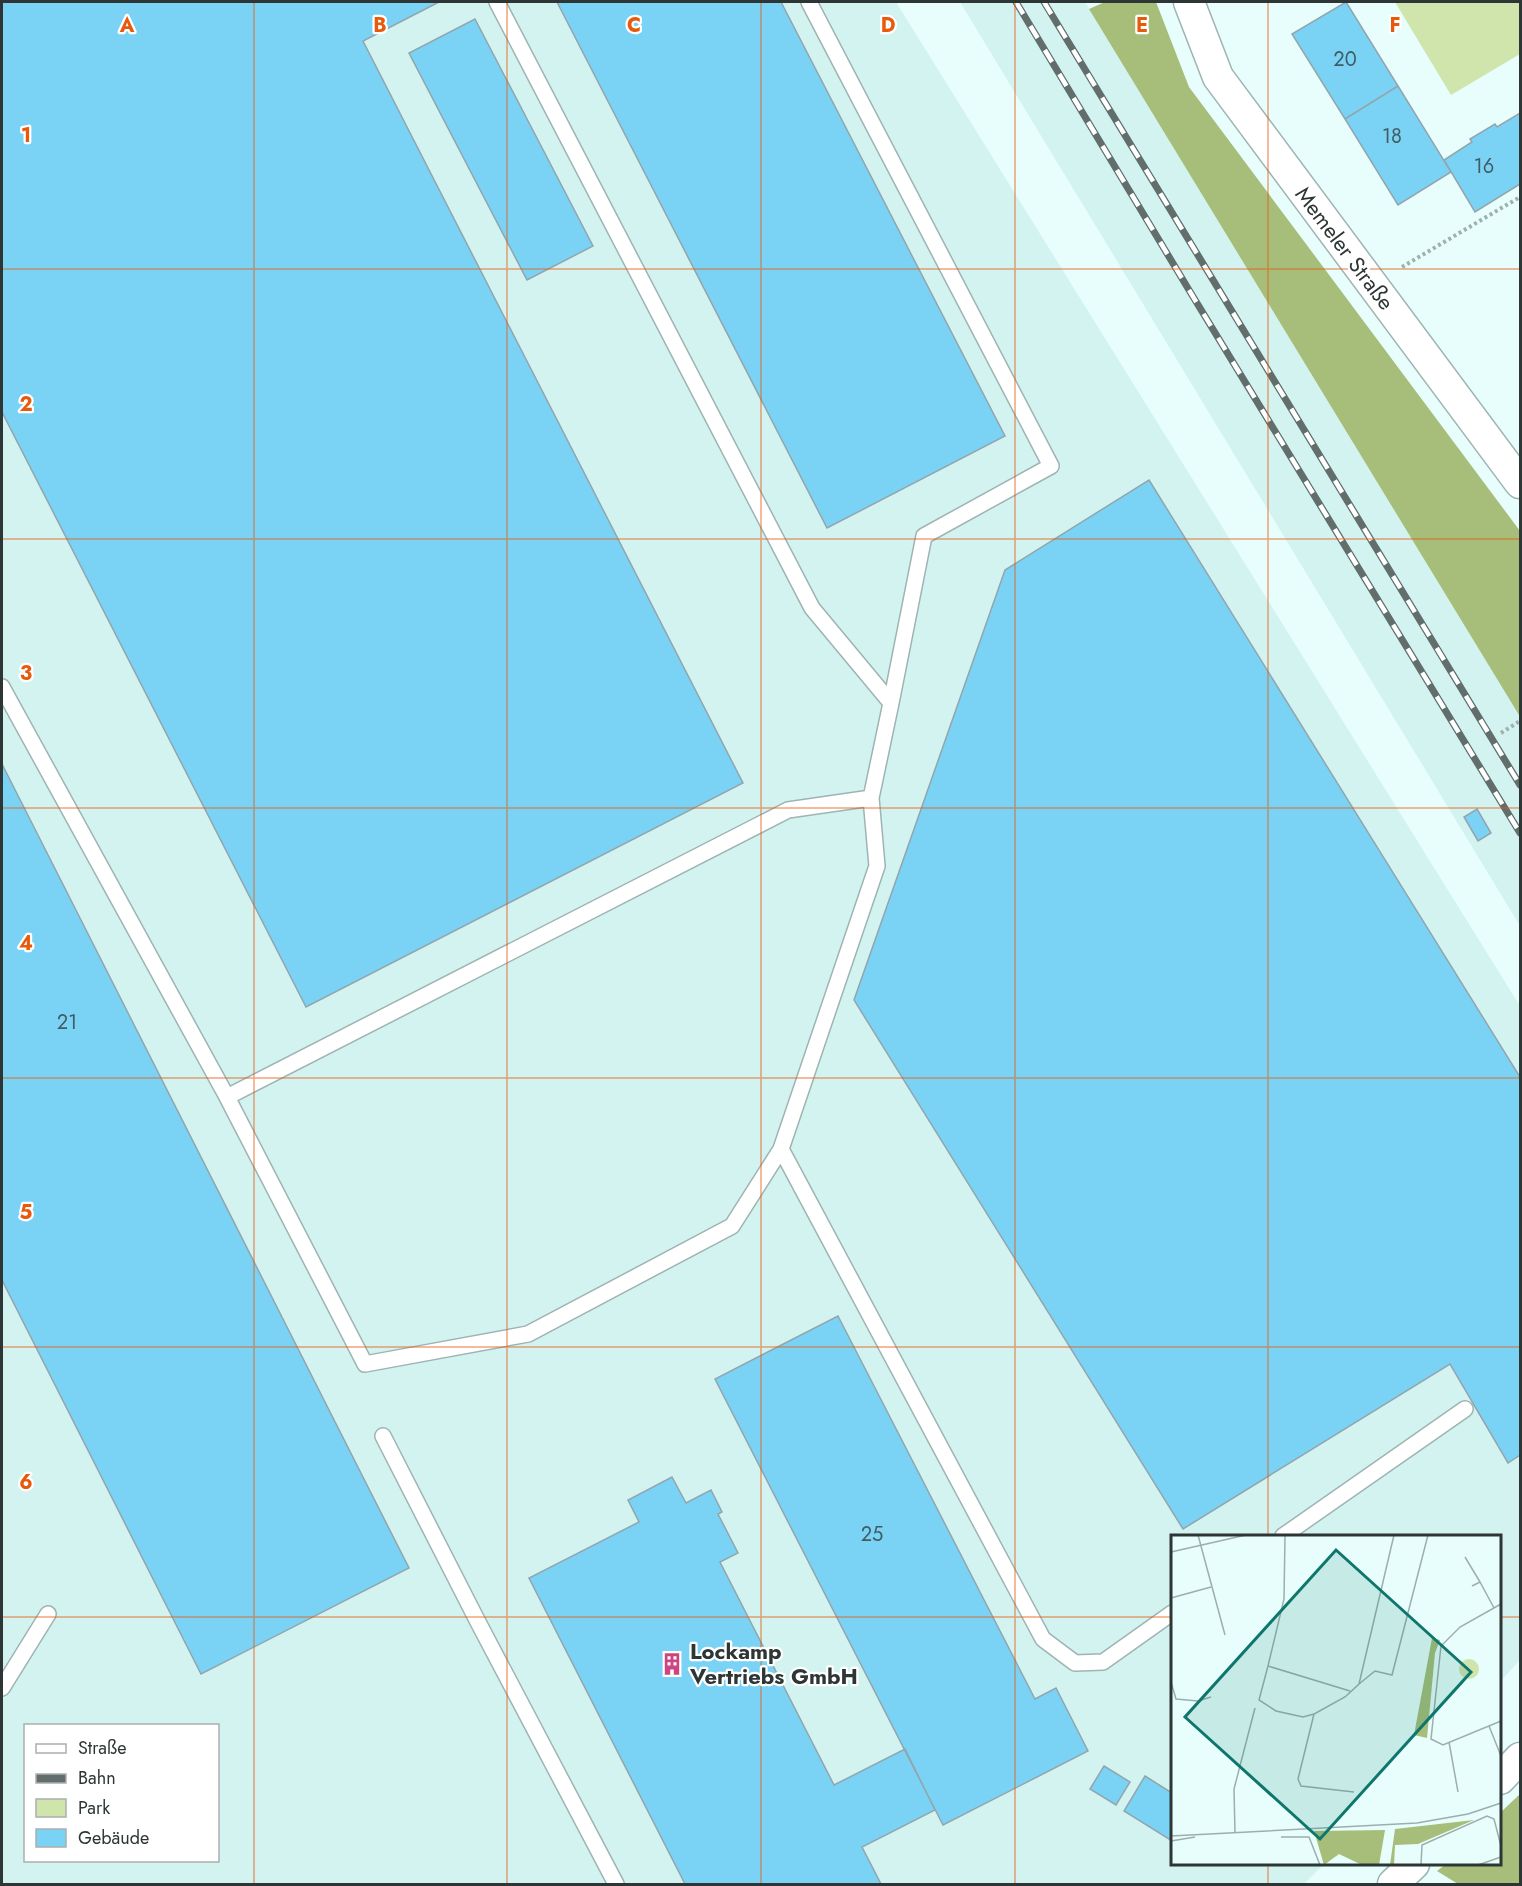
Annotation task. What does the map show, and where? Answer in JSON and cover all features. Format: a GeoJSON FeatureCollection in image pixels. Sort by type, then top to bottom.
{"type":"FeatureCollection","features":[{"type":"Feature","properties":{"kind":"street","name":"Memeler Straße"},"geometry":{"type":"LineString","coordinates":[[1189,2],[1218,77],[1521,483]]}},
{"type":"Feature","properties":{"kind":"street"},"geometry":{"type":"LineString","coordinates":[[1501,1778],[1521,1758]]}},
{"type":"Feature","properties":{"kind":"street"},"geometry":{"type":"LineString","coordinates":[[1393,1884],[1412,1865]]}},
{"type":"Feature","properties":{"kind":"lane"},"geometry":{"type":"LineString","coordinates":[[497,2],[812,608],[891,703]]}},
{"type":"Feature","properties":{"kind":"lane"},"geometry":{"type":"LineString","coordinates":[[2,687],[227,1097],[365,1364],[528,1334],[732,1227],[781,1149],[878,866],[872,798],[924,536],[1051,466],[809,2]]}},
{"type":"Feature","properties":{"kind":"lane"},"geometry":{"type":"LineString","coordinates":[[227,1097],[788,810],[872,798]]}},
{"type":"Feature","properties":{"kind":"lane"},"geometry":{"type":"LineString","coordinates":[[781,1149],[1043,1639],[1075,1663],[1103,1662],[1171,1615]]}},
{"type":"Feature","properties":{"kind":"lane"},"geometry":{"type":"LineString","coordinates":[[1284,1535],[1465,1409]]}},
{"type":"Feature","properties":{"kind":"lane"},"geometry":{"type":"LineString","coordinates":[[383,1436],[616,1884]]}},
{"type":"Feature","properties":{"kind":"lane"},"geometry":{"type":"LineString","coordinates":[[2,1688],[48,1614]]}},
{"type":"Feature","properties":{"kind":"path"},"geometry":{"type":"LineString","coordinates":[[1373,284],[1521,197]]}},
{"type":"Feature","properties":{"kind":"path"},"geometry":{"type":"LineString","coordinates":[[1501,733],[1521,721]]}},
{"type":"Feature","properties":{"kind":"shaded area"},"geometry":{"type":"Polygon","coordinates":[[[2,2],[896,2],[1520,1006],[1520,1660],[1501,1681],[1501,1535],[1171,1535],[1171,1865],[1323,1865],[1304,1884],[2,1884],[2,2]]]}},
{"type":"Feature","properties":{"kind":"shaded area"},"geometry":{"type":"Polygon","coordinates":[[[960,2],[1085,2],[1520,715],[1520,926],[960,2]]]}},
{"type":"Feature","properties":{"kind":"green space"},"geometry":{"type":"Polygon","coordinates":[[[1105,2],[1156,2],[1189,87],[1520,531],[1519,715],[1089,9],[1105,2]]]}},
{"type":"Feature","properties":{"kind":"green space"},"geometry":{"type":"Polygon","coordinates":[[[1395,2],[1520,2],[1520,54],[1451,95],[1395,2]]]}},
{"type":"Feature","properties":{"kind":"green space"},"geometry":{"type":"Polygon","coordinates":[[[1520,1794],[1520,1884],[1458,1884],[1437,1871],[1445,1865],[1501,1865],[1501,1812],[1520,1794]]]}},
{"type":"Feature","properties":{"kind":"building"},"geometry":{"type":"Polygon","coordinates":[[[2,2],[439,2],[363,41],[743,783],[306,1007],[2,412],[2,2]]]}},
{"type":"Feature","properties":{"kind":"building"},"geometry":{"type":"Polygon","coordinates":[[[557,2],[781,2],[1005,436],[827,528],[557,2]]]}},
{"type":"Feature","properties":{"kind":"building"},"geometry":{"type":"Polygon","coordinates":[[[1346,2],[1398,86],[1345,119],[1292,34],[1346,2]]]}},
{"type":"Feature","properties":{"kind":"building"},"geometry":{"type":"Polygon","coordinates":[[[475,19],[593,246],[527,280],[409,53],[475,19]]]}},
{"type":"Feature","properties":{"kind":"building"},"geometry":{"type":"Polygon","coordinates":[[[1398,86],[1451,172],[1398,205],[1345,119],[1398,86]]]}},
{"type":"Feature","properties":{"kind":"building"},"geometry":{"type":"Polygon","coordinates":[[[1520,113],[1520,184],[1475,212],[1444,160],[1472,142],[1470,139],[1495,124],[1497,127],[1520,113]]]}},
{"type":"Feature","properties":{"kind":"building"},"geometry":{"type":"Polygon","coordinates":[[[1149,480],[1520,1077],[1520,1455],[1508,1463],[1450,1364],[1183,1529],[854,1000],[1005,570],[1149,480]]]}},
{"type":"Feature","properties":{"kind":"building"},"geometry":{"type":"Polygon","coordinates":[[[2,764],[409,1568],[201,1674],[2,1280],[2,764]]]}},
{"type":"Feature","properties":{"kind":"building"},"geometry":{"type":"Polygon","coordinates":[[[1477,809],[1491,833],[1478,841],[1464,817],[1477,809]]]}},
{"type":"Feature","properties":{"kind":"building"},"geometry":{"type":"Polygon","coordinates":[[[838,1316],[1035,1699],[1056,1688],[1088,1751],[943,1825],[715,1379],[838,1316]]]}},
{"type":"Feature","properties":{"kind":"building","name":"Lockamp Vertriebs GmbH"},"geometry":{"type":"Polygon","coordinates":[[[672,1477],[686,1503],[711,1490],[722,1512],[718,1514],[738,1553],[720,1562],[834,1785],[905,1749],[935,1810],[862,1847],[881,1884],[685,1884],[529,1578],[639,1522],[628,1500],[672,1477]]]}},
{"type":"Feature","properties":{"kind":"building"},"geometry":{"type":"Polygon","coordinates":[[[1104,1766],[1130,1782],[1116,1805],[1090,1789],[1104,1766]]]}},
{"type":"Feature","properties":{"kind":"building"},"geometry":{"type":"Polygon","coordinates":[[[1145,1776],[1171,1792],[1171,1840],[1124,1811],[1145,1776]]]}},
{"type":"Feature","properties":{"kind":"railway"},"geometry":{"type":"LineString","coordinates":[[1016,2],[1520,833]]}},
{"type":"Feature","properties":{"kind":"railway"},"geometry":{"type":"LineString","coordinates":[[1044,2],[1520,785]]}},
{"type":"Feature","properties":{"kind":"place","name":"Lockamp Vertriebs GmbH"},"geometry":{"type":"Point","coordinates":[672,1664]}}]}
